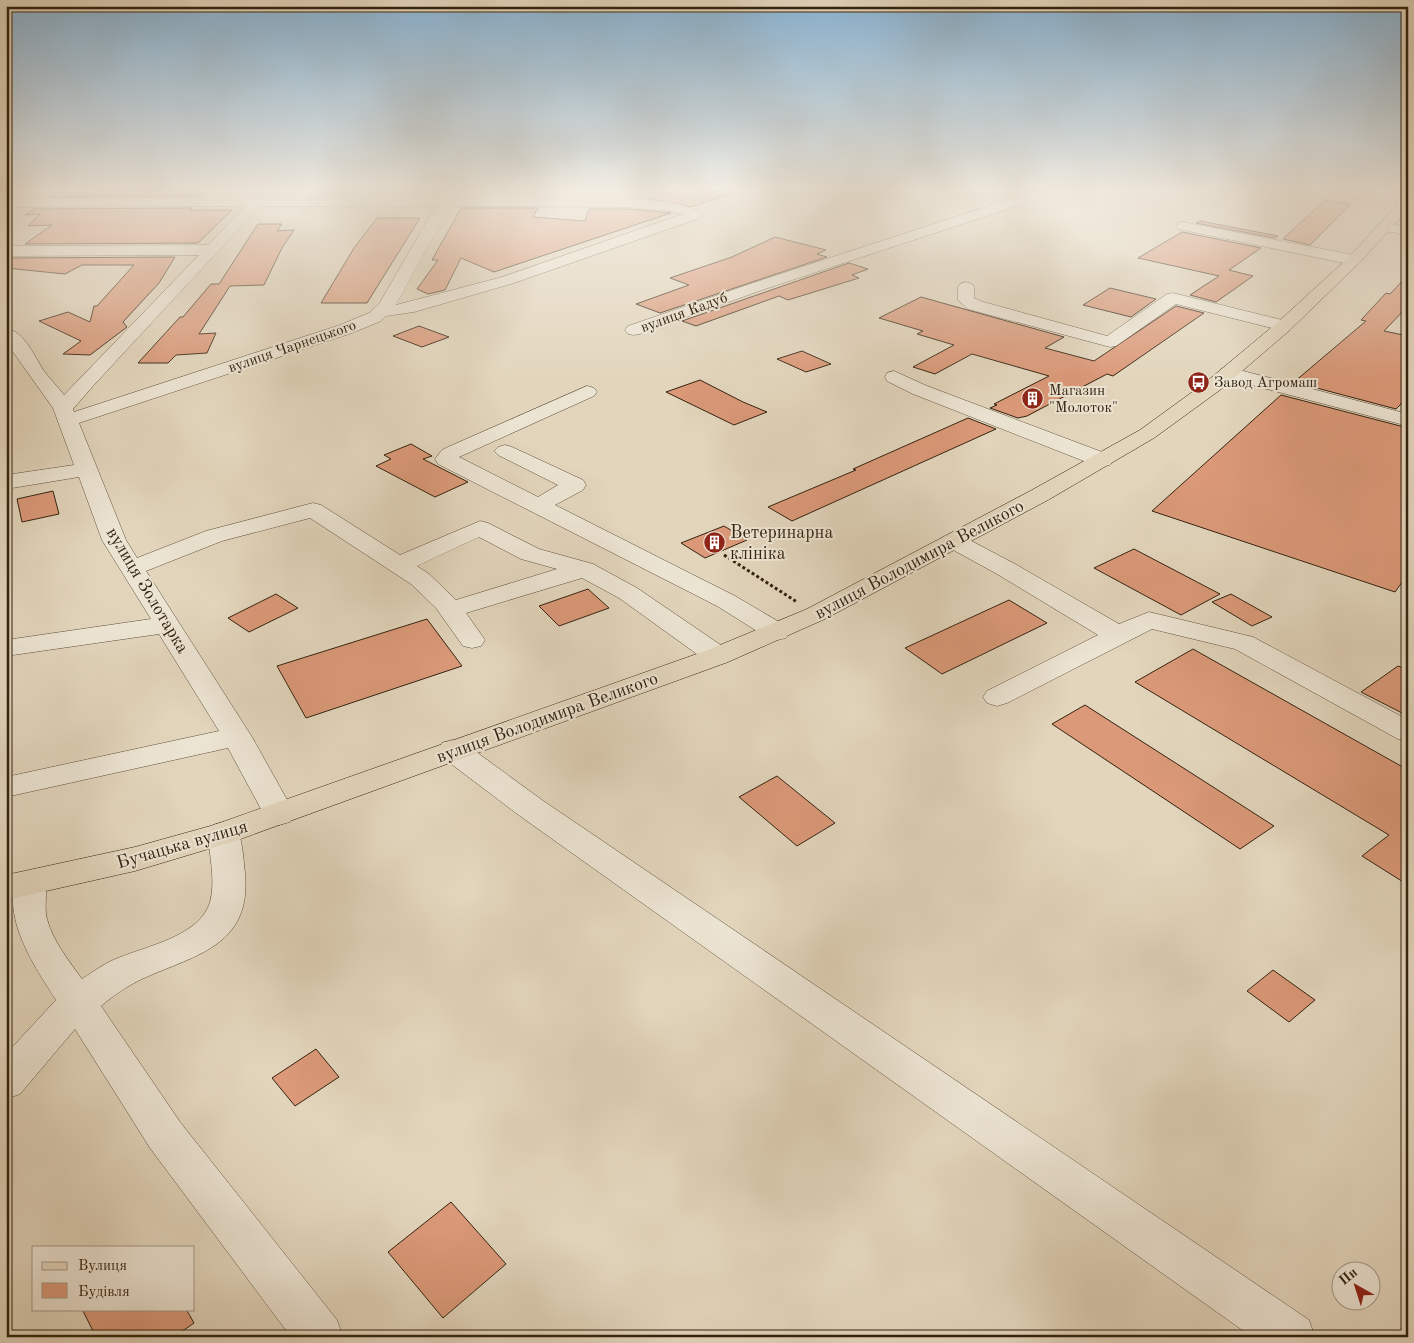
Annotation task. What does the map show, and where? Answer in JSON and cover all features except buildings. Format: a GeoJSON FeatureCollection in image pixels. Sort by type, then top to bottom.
{"type":"FeatureCollection","features":[{"type":"Feature","properties":{"kind":"main road","name":"вулиця Володимира Великого"},"geometry":{"type":"LineString","coordinates":[[354,787],[466,761],[777,632],[816,614],[954,541],[1102,460],[1161,424],[1228,373],[1284,326],[1360,254]]}},
{"type":"Feature","properties":{"kind":"main road","name":"Бучацька вулиця"},"geometry":{"type":"LineString","coordinates":[[18,885],[135,859],[224,833],[354,787]]}},
{"type":"Feature","properties":{"kind":"street"},"geometry":{"type":"LineString","coordinates":[[66,414],[114,352],[209,254]]}},
{"type":"Feature","properties":{"kind":"street"},"geometry":{"type":"LineString","coordinates":[[381,312],[415,254]]}},
{"type":"Feature","properties":{"kind":"street","name":"вулиця Чарнецького"},"geometry":{"type":"LineString","coordinates":[[66,414],[353,326],[381,312],[408,308],[508,280],[584,254]]}},
{"type":"Feature","properties":{"kind":"street","name":"вулиця Кадуб"},"geometry":{"type":"LineString","coordinates":[[634,330],[857,254]]}},
{"type":"Feature","properties":{"kind":"street"},"geometry":{"type":"LineString","coordinates":[[1322,254],[1354,260]]}},
{"type":"Feature","properties":{"kind":"street"},"geometry":{"type":"LineString","coordinates":[[966,287],[966,300],[974,306],[1110,342],[1173,298],[1284,326]]}},
{"type":"Feature","properties":{"kind":"street","name":"вулиця Золотарка"},"geometry":{"type":"LineString","coordinates":[[6,333],[15,340],[36,373],[53,391],[66,414],[114,540],[237,737],[279,814]]}},
{"type":"Feature","properties":{"kind":"street"},"geometry":{"type":"LineString","coordinates":[[1228,373],[1408,420]]}},
{"type":"Feature","properties":{"kind":"street"},"geometry":{"type":"LineString","coordinates":[[894,377],[920,390],[1102,460]]}},
{"type":"Feature","properties":{"kind":"street"},"geometry":{"type":"LineString","coordinates":[[587,392],[449,454],[446,459],[452,464],[726,601],[777,632]]}},
{"type":"Feature","properties":{"kind":"street"},"geometry":{"type":"LineString","coordinates":[[506,451],[575,484],[538,506]]}},
{"type":"Feature","properties":{"kind":"street"},"geometry":{"type":"LineString","coordinates":[[6,482],[88,469]]}},
{"type":"Feature","properties":{"kind":"street"},"geometry":{"type":"LineString","coordinates":[[132,568],[214,536],[313,510],[426,584],[472,640]]}},
{"type":"Feature","properties":{"kind":"street"},"geometry":{"type":"LineString","coordinates":[[399,565],[480,528],[530,554],[584,570],[628,593],[718,656]]}},
{"type":"Feature","properties":{"kind":"street"},"geometry":{"type":"LineString","coordinates":[[954,541],[1006,569],[1118,635]]}},
{"type":"Feature","properties":{"kind":"street"},"geometry":{"type":"LineString","coordinates":[[449,610],[584,570]]}},
{"type":"Feature","properties":{"kind":"street"},"geometry":{"type":"LineString","coordinates":[[997,697],[1149,620],[1244,643],[1408,732]]}},
{"type":"Feature","properties":{"kind":"street"},"geometry":{"type":"LineString","coordinates":[[6,648],[167,625]]}},
{"type":"Feature","properties":{"kind":"street"},"geometry":{"type":"LineString","coordinates":[[6,787],[237,737]]}},
{"type":"Feature","properties":{"kind":"street"},"geometry":{"type":"LineString","coordinates":[[466,761],[1292,1337]]}},
{"type":"Feature","properties":{"kind":"street"},"geometry":{"type":"LineString","coordinates":[[6,1082],[78,1002],[115,976],[190,945],[212,929],[224,910],[228,895],[224,833]]}},
{"type":"Feature","properties":{"kind":"street"},"geometry":{"type":"LineString","coordinates":[[18,885],[43,946],[165,1135],[320,1337]]}},
{"type":"Feature","properties":{"kind":"path"},"geometry":{"type":"LineString","coordinates":[[724,555],[816,614]]}},
{"type":"Feature","properties":{"kind":"place","name":"Завод Агромаш"},"geometry":{"type":"Point","coordinates":[1198,382]}},
{"type":"Feature","properties":{"kind":"place","name":"Магазин \"Молоток\""},"geometry":{"type":"Point","coordinates":[1033,399]}},
{"type":"Feature","properties":{"kind":"place","name":"Ветеринарна клініка"},"geometry":{"type":"Point","coordinates":[714,542]}}]}
